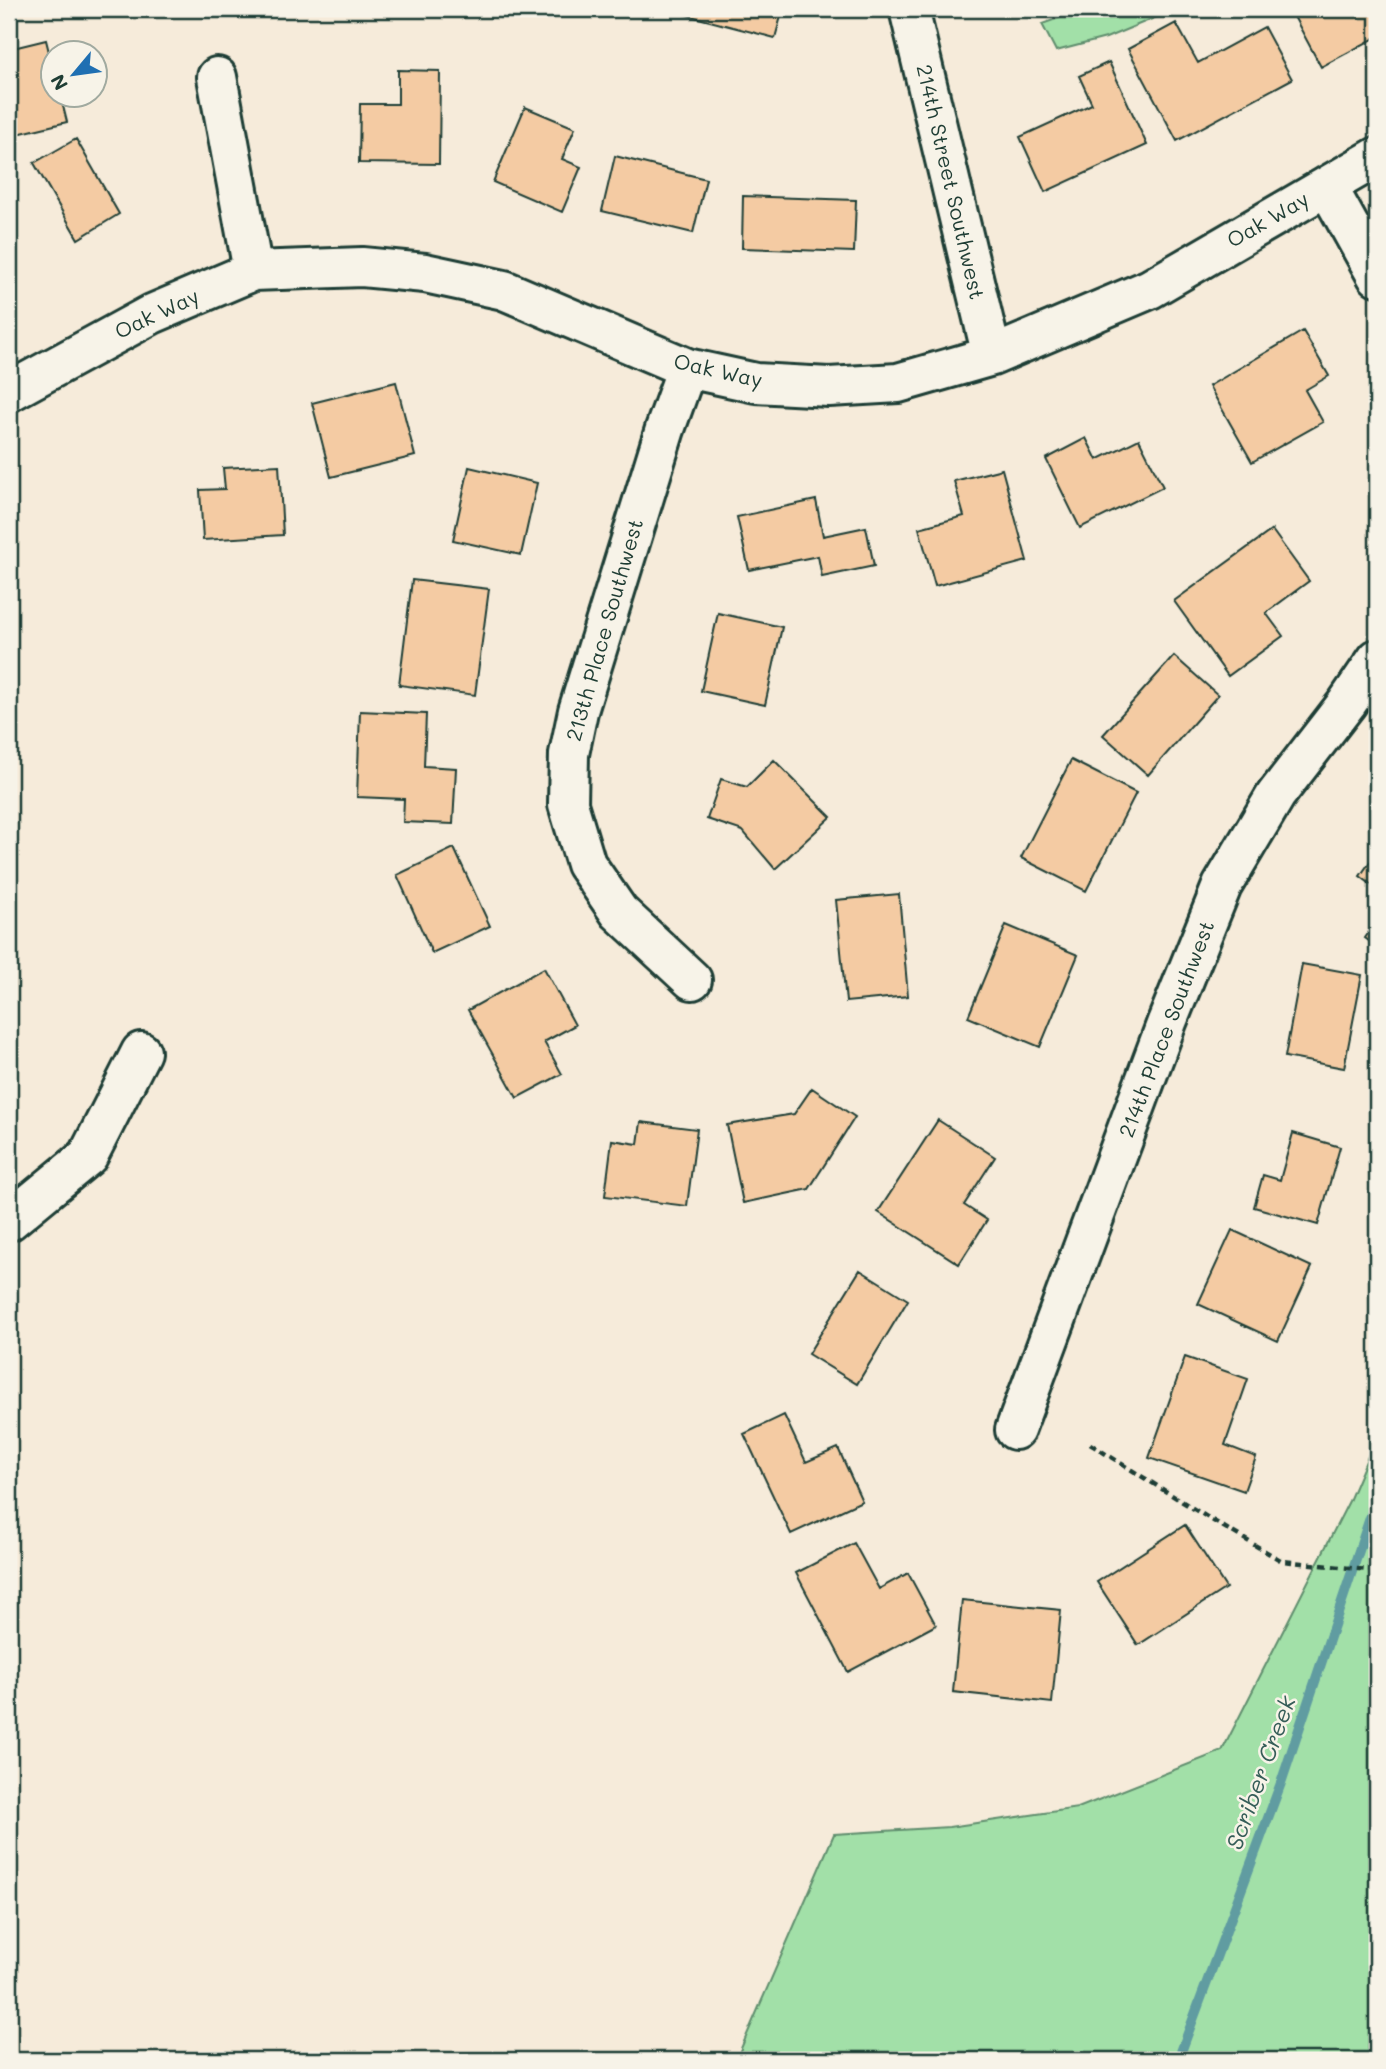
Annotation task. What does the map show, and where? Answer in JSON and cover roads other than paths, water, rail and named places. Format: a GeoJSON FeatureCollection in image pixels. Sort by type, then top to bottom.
{"type":"FeatureCollection","features":[{"type":"Feature","properties":{"kind":"street","name":"214th Street Southwest"},"geometry":{"type":"LineString","coordinates":[[909,9],[992,356]]}},
{"type":"Feature","properties":{"kind":"street"},"geometry":{"type":"LineString","coordinates":[[217,77],[253,271]]}},
{"type":"Feature","properties":{"kind":"street","name":"Oak Way"},"geometry":{"type":"LineString","coordinates":[[9,392],[152,314],[253,271],[362,267],[425,273],[503,290],[687,368],[756,383],[829,387],[898,383],[992,356],[1150,289],[1377,157]]}},
{"type":"Feature","properties":{"kind":"street"},"geometry":{"type":"LineString","coordinates":[[1327,186],[1377,276]]}},
{"type":"Feature","properties":{"kind":"street","name":"213th Place Southwest"},"geometry":{"type":"LineString","coordinates":[[687,368],[665,429],[578,711],[569,754],[568,804],[586,864],[619,912],[692,980]]}},
{"type":"Feature","properties":{"kind":"street","name":"214th Place Southwest"},"geometry":{"type":"LineString","coordinates":[[1014,1430],[1222,886],[1276,795],[1347,703],[1377,659]]}},
{"type":"Feature","properties":{"kind":"street"},"geometry":{"type":"LineString","coordinates":[[9,1221],[88,1156],[141,1052]]}},
{"type":"Feature","properties":{"kind":"waterway","name":"Scriber Creek"},"geometry":{"type":"LineString","coordinates":[[1178,2060],[1281,1783],[1377,1497]]}}]}
